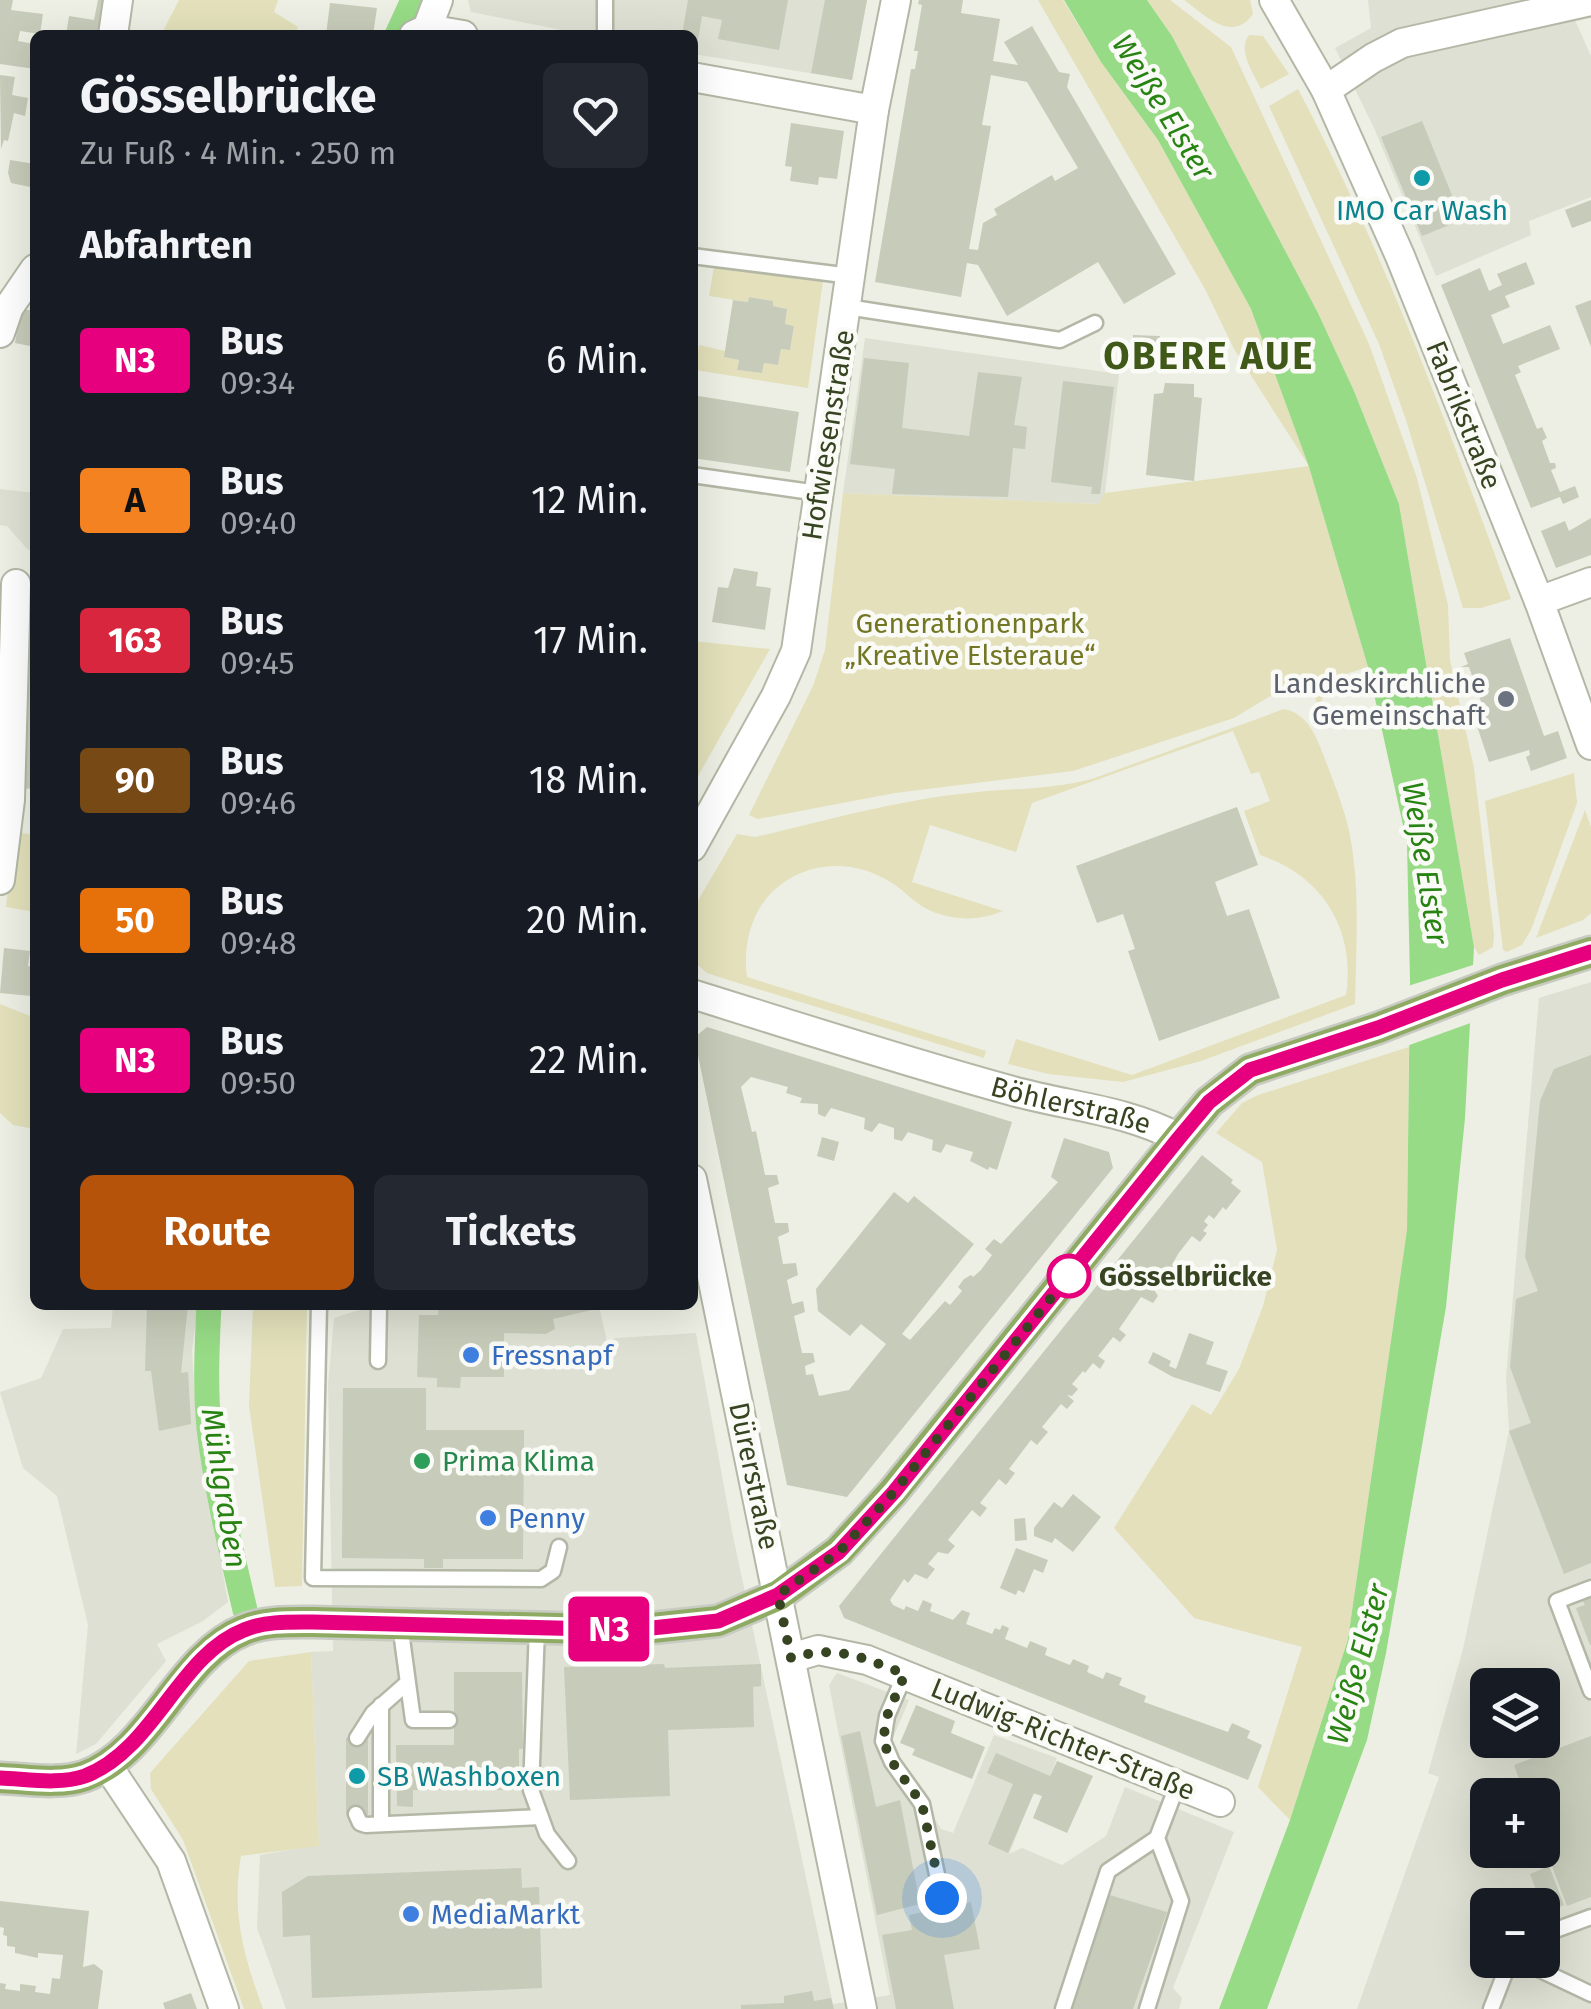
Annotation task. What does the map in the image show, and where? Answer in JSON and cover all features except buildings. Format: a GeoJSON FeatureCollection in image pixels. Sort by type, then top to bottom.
{"type":"FeatureCollection","features":[{"type":"Feature","properties":{"kind":"main road","name":"Böhlerstraße"},"geometry":{"type":"LineString","coordinates":[[1179,1138],[1209,1102],[1250,1070],[1591,952]]}},
{"type":"Feature","properties":{"kind":"main road"},"geometry":{"type":"LineString","coordinates":[[0,1778],[61,1781],[107,1765],[132,1745],[192,1670],[245,1629],[280,1622],[313,1622],[633,1630],[732,1617],[778,1595],[839,1552],[894,1492],[1179,1138]]}},
{"type":"Feature","properties":{"kind":"street"},"geometry":{"type":"LineString","coordinates":[[114,30],[118,0]]}},
{"type":"Feature","properties":{"kind":"street"},"geometry":{"type":"LineString","coordinates":[[422,30],[438,0]]}},
{"type":"Feature","properties":{"kind":"street","name":"Hofwiesenstraße"},"geometry":{"type":"LineString","coordinates":[[698,836],[776,696],[796,651],[874,110],[896,0]]}},
{"type":"Feature","properties":{"kind":"street","name":"Fabrikstraße"},"geometry":{"type":"LineString","coordinates":[[1274,0],[1326,90],[1400,256],[1539,602],[1591,744]]}},
{"type":"Feature","properties":{"kind":"street"},"geometry":{"type":"LineString","coordinates":[[1326,90],[1402,42],[1591,0]]}},
{"type":"Feature","properties":{"kind":"street"},"geometry":{"type":"LineString","coordinates":[[698,77],[874,110]]}},
{"type":"Feature","properties":{"kind":"street"},"geometry":{"type":"LineString","coordinates":[[0,332],[9,307],[30,276]]}},
{"type":"Feature","properties":{"kind":"street"},"geometry":{"type":"LineString","coordinates":[[1539,602],[1591,582]]}},
{"type":"Feature","properties":{"kind":"street"},"geometry":{"type":"LineString","coordinates":[[0,880],[10,800],[17,584]]}},
{"type":"Feature","properties":{"kind":"street","name":"Böhlerstraße"},"geometry":{"type":"LineString","coordinates":[[698,996],[1001,1088],[1146,1120],[1179,1138]]}},
{"type":"Feature","properties":{"kind":"street","name":"Dürerstraße"},"geometry":{"type":"LineString","coordinates":[[698,1207],[862,2009]]}},
{"type":"Feature","properties":{"kind":"street","name":"Ludwig-Richter-Straße"},"geometry":{"type":"LineString","coordinates":[[791,1658],[818,1650],[843,1653],[905,1674],[1220,1802]]}},
{"type":"Feature","properties":{"kind":"street"},"geometry":{"type":"LineString","coordinates":[[107,1765],[171,1861],[224,2009]]}},
{"type":"Feature","properties":{"kind":"lane"},"geometry":{"type":"LineString","coordinates":[[605,0],[605,30]]}},
{"type":"Feature","properties":{"kind":"lane"},"geometry":{"type":"LineString","coordinates":[[698,257],[852,276]]}},
{"type":"Feature","properties":{"kind":"lane"},"geometry":{"type":"LineString","coordinates":[[847,307],[1060,340],[1095,323]]}},
{"type":"Feature","properties":{"kind":"lane"},"geometry":{"type":"LineString","coordinates":[[698,476],[818,493]]}},
{"type":"Feature","properties":{"kind":"lane"},"geometry":{"type":"LineString","coordinates":[[319,1310],[314,1578],[541,1579],[553,1571],[559,1547]]}},
{"type":"Feature","properties":{"kind":"lane"},"geometry":{"type":"LineString","coordinates":[[378,1310],[378,1361]]}},
{"type":"Feature","properties":{"kind":"lane"},"geometry":{"type":"LineString","coordinates":[[1591,1588],[1557,1601],[1591,1691]]}},
{"type":"Feature","properties":{"kind":"lane"},"geometry":{"type":"LineString","coordinates":[[400,1624],[413,1720],[449,1720]]}},
{"type":"Feature","properties":{"kind":"lane"},"geometry":{"type":"LineString","coordinates":[[538,1628],[529,1722],[531,1790],[551,1841],[568,1860]]}},
{"type":"Feature","properties":{"kind":"lane"},"geometry":{"type":"LineString","coordinates":[[905,1674],[887,1716],[883,1741],[892,1762],[922,1804],[942,1898]]}},
{"type":"Feature","properties":{"kind":"lane"},"geometry":{"type":"LineString","coordinates":[[356,1738],[381,1706],[407,1683]]}},
{"type":"Feature","properties":{"kind":"lane"},"geometry":{"type":"LineString","coordinates":[[381,1706],[381,1824]]}},
{"type":"Feature","properties":{"kind":"lane"},"geometry":{"type":"LineString","coordinates":[[1063,2009],[1108,1871],[1157,1838],[1176,1786]]}},
{"type":"Feature","properties":{"kind":"lane"},"geometry":{"type":"LineString","coordinates":[[356,1814],[360,1823],[381,1824],[541,1817]]}},
{"type":"Feature","properties":{"kind":"lane"},"geometry":{"type":"LineString","coordinates":[[1147,2009],[1181,1901],[1157,1838]]}},
{"type":"Feature","properties":{"kind":"lane"},"geometry":{"type":"LineString","coordinates":[[1560,1928],[1591,1917]]}},
{"type":"Feature","properties":{"kind":"lane"},"geometry":{"type":"LineString","coordinates":[[1491,2009],[1503,1978]]}},
{"type":"Feature","properties":{"kind":"lane"},"geometry":{"type":"LineString","coordinates":[[1557,1978],[1591,1994]]}},
{"type":"Feature","properties":{"kind":"shaded area"},"geometry":{"type":"Polygon","coordinates":[[[468,0],[867,0],[852,80],[698,55],[698,30],[562,30],[471,12],[468,0]]]}},
{"type":"Feature","properties":{"kind":"shaded area"},"geometry":{"type":"Polygon","coordinates":[[[1368,0],[1566,0],[1591,56],[1591,197],[1529,221],[1531,235],[1436,276],[1374,128],[1335,48],[1371,28],[1368,0]]]}},
{"type":"Feature","properties":{"kind":"shaded area"},"geometry":{"type":"Polygon","coordinates":[[[865,338],[1119,374],[1105,493],[1099,504],[843,493],[865,338]]]}},
{"type":"Feature","properties":{"kind":"shaded area"},"geometry":{"type":"Polygon","coordinates":[[[0,489],[30,492],[30,549],[7,526],[0,525],[0,489]]]}},
{"type":"Feature","properties":{"kind":"shaded area"},"geometry":{"type":"Polygon","coordinates":[[[1591,982],[1591,2009],[1357,2009],[1439,1777],[1428,1773],[1463,1649],[1509,1431],[1506,1377],[1539,998],[1591,982]]]}},
{"type":"Feature","properties":{"kind":"shaded area"},"geometry":{"type":"Polygon","coordinates":[[[113,1310],[197,1310],[192,1351],[197,1430],[228,1602],[203,1621],[157,1644],[166,1661],[96,1744],[76,1754],[88,1625],[57,1496],[23,1468],[0,1392],[41,1378],[63,1329],[111,1328],[113,1310]]]}},
{"type":"Feature","properties":{"kind":"shaded area"},"geometry":{"type":"Polygon","coordinates":[[[359,1310],[600,1310],[607,1342],[616,1338],[696,1333],[733,1536],[833,2004],[890,1995],[829,1685],[837,1673],[909,1700],[890,1745],[941,1829],[953,1833],[994,1735],[1057,1758],[1042,1796],[1033,1794],[1009,1854],[1022,1848],[1062,1865],[1106,1836],[1125,1787],[1234,1832],[1173,1988],[1182,1998],[1179,2009],[286,2009],[257,1928],[260,1855],[319,1845],[311,1652],[333,1651],[328,1384],[334,1318],[359,1310]]]}},
{"type":"Feature","properties":{"kind":"green space"},"geometry":{"type":"Polygon","coordinates":[[[179,0],[278,0],[274,12],[298,27],[296,30],[164,30],[179,0]]]}},
{"type":"Feature","properties":{"kind":"green space"},"geometry":{"type":"Polygon","coordinates":[[[1038,0],[1063,0],[1101,62],[1158,140],[1251,309],[1308,465],[1234,349],[1205,289],[1038,0]]]}},
{"type":"Feature","properties":{"kind":"green space"},"geometry":{"type":"Polygon","coordinates":[[[1147,0],[1170,0],[1231,47],[1369,344],[1417,478],[1448,605],[1450,660],[1474,768],[1494,935],[1493,947],[1479,955],[1474,947],[1399,504],[1318,313],[1172,36],[1147,0]]]}},
{"type":"Feature","properties":{"kind":"green space"},"geometry":{"type":"Polygon","coordinates":[[[1184,0],[1250,0],[1253,14],[1245,23],[1227,27],[1184,0]]]}},
{"type":"Feature","properties":{"kind":"green space"},"geometry":{"type":"Polygon","coordinates":[[[1249,35],[1263,36],[1289,74],[1261,89],[1245,55],[1249,35]]]}},
{"type":"Feature","properties":{"kind":"green space"},"geometry":{"type":"Polygon","coordinates":[[[1298,89],[1387,276],[1511,599],[1481,608],[1463,608],[1379,344],[1269,106],[1298,89]]]}},
{"type":"Feature","properties":{"kind":"green space"},"geometry":{"type":"Polygon","coordinates":[[[714,267],[823,281],[808,388],[698,370],[699,345],[725,351],[725,357],[739,360],[737,370],[762,373],[764,363],[778,365],[781,349],[790,350],[794,326],[785,324],[787,309],[773,306],[773,301],[709,296],[714,267]]]}},
{"type":"Feature","properties":{"kind":"green space","name":"Generationenpark „Kreative Elsteraue“"},"geometry":{"type":"Polygon","coordinates":[[[1309,466],[1368,667],[1326,680],[1321,705],[1318,706],[1308,678],[1285,687],[1234,718],[1073,771],[895,793],[758,819],[749,815],[813,686],[825,650],[843,493],[1099,504],[1105,493],[1309,466]]]}},
{"type":"Feature","properties":{"kind":"green space"},"geometry":{"type":"Polygon","coordinates":[[[698,642],[770,649],[698,776],[698,642]]]}},
{"type":"Feature","properties":{"kind":"green space"},"geometry":{"type":"Polygon","coordinates":[[[1284,709],[1301,717],[1321,749],[1347,822],[1356,902],[1355,1004],[1201,1061],[1123,1082],[1048,1074],[1008,1064],[1016,1039],[1132,1075],[1346,995],[1346,949],[1330,908],[1301,877],[1260,855],[1244,811],[1270,801],[1259,772],[1251,774],[1233,731],[1032,803],[1016,852],[930,825],[912,882],[1003,911],[966,918],[938,914],[877,875],[846,866],[814,868],[799,874],[785,881],[764,901],[750,932],[747,977],[986,1051],[984,1058],[725,979],[698,965],[698,900],[737,834],[755,837],[942,796],[1092,779],[1284,709]]]}},
{"type":"Feature","properties":{"kind":"green space"},"geometry":{"type":"Polygon","coordinates":[[[1574,773],[1577,803],[1531,930],[1522,945],[1507,952],[1503,950],[1485,801],[1574,773]]]}},
{"type":"Feature","properties":{"kind":"green space"},"geometry":{"type":"Polygon","coordinates":[[[1585,810],[1591,827],[1591,913],[1583,920],[1536,938],[1585,810]]]}},
{"type":"Feature","properties":{"kind":"green space"},"geometry":{"type":"Polygon","coordinates":[[[15,832],[30,834],[30,911],[6,907],[15,832]]]}},
{"type":"Feature","properties":{"kind":"green space"},"geometry":{"type":"Polygon","coordinates":[[[0,1004],[30,1016],[30,1128],[13,1125],[0,1113],[0,1004]]]}},
{"type":"Feature","properties":{"kind":"green space"},"geometry":{"type":"Polygon","coordinates":[[[1409,1047],[1407,1231],[1348,1639],[1290,1820],[1258,1787],[1302,1647],[1194,1618],[1114,1528],[1192,1404],[1211,1415],[1239,1369],[1263,1306],[1277,1250],[1262,1162],[1216,1133],[1242,1103],[1258,1095],[1409,1047]]]}},
{"type":"Feature","properties":{"kind":"green space"},"geometry":{"type":"Polygon","coordinates":[[[253,1310],[307,1310],[302,1586],[275,1587],[249,1406],[253,1310]]]}},
{"type":"Feature","properties":{"kind":"green space"},"geometry":{"type":"Polygon","coordinates":[[[311,1652],[319,1846],[241,1856],[241,1934],[263,2009],[244,2009],[183,1840],[151,1789],[150,1773],[249,1661],[311,1652]]]}},
{"type":"Feature","properties":{"kind":"water","name":"Weiße Elster"},"geometry":{"type":"Polygon","coordinates":[[[1064,0],[1147,0],[1172,36],[1318,313],[1354,391],[1399,504],[1474,947],[1465,1118],[1446,1307],[1386,1653],[1367,1740],[1267,2009],[1219,2009],[1290,1820],[1348,1639],[1407,1230],[1407,843],[1368,667],[1309,467],[1251,309],[1158,140],[1101,62],[1064,0]]]}},
{"type":"Feature","properties":{"kind":"pier"},"geometry":{"type":"Polygon","coordinates":[[[1479,963],[1476,1021],[1404,1047],[1405,987],[1479,963]]]}},
{"type":"Feature","properties":{"kind":"waterway","name":"Mühlgraben"},"geometry":{"type":"LineString","coordinates":[[399,30],[413,0]]}},
{"type":"Feature","properties":{"kind":"waterway","name":"Mühlgraben"},"geometry":{"type":"LineString","coordinates":[[209,1310],[209,1428],[245,1610]]}},
{"type":"Feature","properties":{"kind":"bus line","name":"N3"},"geometry":{"type":"LineString","coordinates":[[0,1778],[61,1781],[107,1765],[132,1745],[192,1670],[245,1629],[280,1622],[313,1622],[633,1630],[718,1621],[755,1607],[839,1552],[894,1492],[1179,1138],[1228,1085],[1250,1070],[1591,952]]}},
{"type":"Feature","properties":{"kind":"place","name":"IMO Car Wash"},"geometry":{"type":"Point","coordinates":[1422,178]}},
{"type":"Feature","properties":{"kind":"place","name":"Landeskirchliche Gemeinschaft"},"geometry":{"type":"Point","coordinates":[1506,699]}},
{"type":"Feature","properties":{"kind":"place","name":"Gösselbrücke"},"geometry":{"type":"Point","coordinates":[1069,1276]}},
{"type":"Feature","properties":{"kind":"place","name":"Fressnapf"},"geometry":{"type":"Point","coordinates":[471,1355]}},
{"type":"Feature","properties":{"kind":"place","name":"Prima Klima"},"geometry":{"type":"Point","coordinates":[422,1461]}},
{"type":"Feature","properties":{"kind":"place","name":"Penny"},"geometry":{"type":"Point","coordinates":[488,1518]}},
{"type":"Feature","properties":{"kind":"place","name":"SB Washboxen"},"geometry":{"type":"Point","coordinates":[357,1776]}},
{"type":"Feature","properties":{"kind":"place","name":"MediaMarkt"},"geometry":{"type":"Point","coordinates":[411,1914]}},
{"type":"Feature","properties":{"kind":"district","name":"OBERE AUE"},"geometry":{"type":"Point","coordinates":[1209,356]}},
{"type":"Feature","properties":{"kind":"route"},"geometry":{"type":"LineString","coordinates":[[942,1898],[922,1804],[885,1751],[883,1741],[887,1716],[905,1674],[843,1653],[818,1650],[791,1658],[778,1595],[839,1552],[894,1492],[1072,1272],[1069,1276]]}}]}
